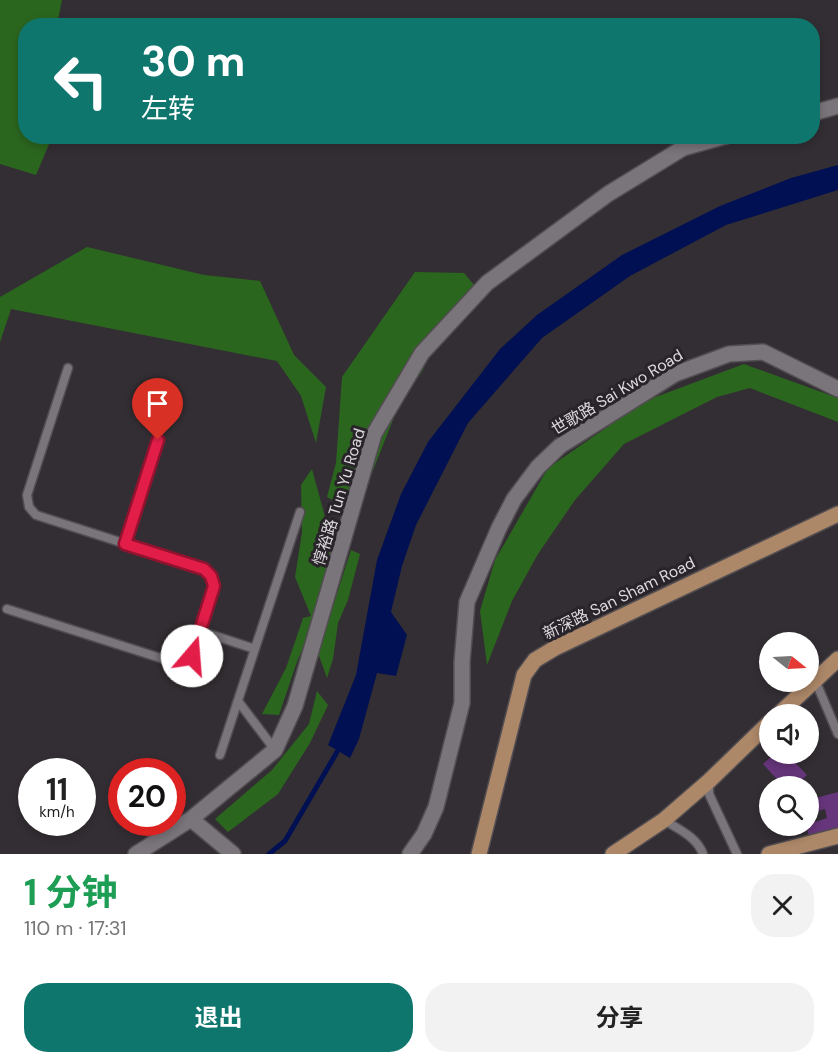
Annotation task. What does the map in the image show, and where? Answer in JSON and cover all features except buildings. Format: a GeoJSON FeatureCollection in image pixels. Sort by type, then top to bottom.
{"type":"FeatureCollection","features":[{"type":"Feature","properties":{"kind":"main road","name":"新深路 San Sham Road"},"geometry":{"type":"LineString","coordinates":[[479,854],[524,675],[535,660],[555,648],[838,514]]}},
{"type":"Feature","properties":{"kind":"main road"},"geometry":{"type":"LineString","coordinates":[[819,676],[838,659]]}},
{"type":"Feature","properties":{"kind":"main road"},"geometry":{"type":"LineString","coordinates":[[789,704],[802,692]]}},
{"type":"Feature","properties":{"kind":"main road"},"geometry":{"type":"LineString","coordinates":[[613,854],[663,820],[709,781],[759,733]]}},
{"type":"Feature","properties":{"kind":"main road"},"geometry":{"type":"LineString","coordinates":[[769,854],[838,836]]}},
{"type":"Feature","properties":{"kind":"street"},"geometry":{"type":"LineString","coordinates":[[820,111],[838,106]]}},
{"type":"Feature","properties":{"kind":"street","name":"惇裕路 Tun Yu Road"},"geometry":{"type":"LineString","coordinates":[[136,854],[190,819],[275,750],[287,728],[295,706],[374,435],[422,353],[487,283],[608,194],[683,148],[697,144]]}},
{"type":"Feature","properties":{"kind":"street","name":"世歌路 Sai Kwo Road"},"geometry":{"type":"LineString","coordinates":[[410,854],[424,834],[436,807],[462,703],[462,662],[467,602],[514,498],[538,468],[560,446],[675,374],[729,354],[763,352],[838,389]]}},
{"type":"Feature","properties":{"kind":"street"},"geometry":{"type":"LineString","coordinates":[[190,819],[233,854]]}},
{"type":"Feature","properties":{"kind":"lane"},"geometry":{"type":"LineString","coordinates":[[7,609],[176,663],[185,662],[192,656],[214,586],[211,576],[204,569],[36,515],[29,507],[27,495],[68,368]]}},
{"type":"Feature","properties":{"kind":"lane"},"geometry":{"type":"LineString","coordinates":[[125,544],[158,440]]}},
{"type":"Feature","properties":{"kind":"lane"},"geometry":{"type":"LineString","coordinates":[[220,755],[300,512]]}},
{"type":"Feature","properties":{"kind":"lane"},"geometry":{"type":"LineString","coordinates":[[200,631],[255,649]]}},
{"type":"Feature","properties":{"kind":"lane"},"geometry":{"type":"LineString","coordinates":[[819,689],[838,734]]}},
{"type":"Feature","properties":{"kind":"lane"},"geometry":{"type":"LineString","coordinates":[[238,700],[275,750]]}},
{"type":"Feature","properties":{"kind":"lane"},"geometry":{"type":"LineString","coordinates":[[709,781],[709,794],[737,854]]}},
{"type":"Feature","properties":{"kind":"lane"},"geometry":{"type":"LineString","coordinates":[[663,820],[691,837],[700,846],[702,854]]}},
{"type":"Feature","properties":{"kind":"green space"},"geometry":{"type":"Polygon","coordinates":[[[0,0],[62,0],[58,18],[18,18],[18,144],[49,144],[36,175],[0,164],[0,0]]]}},
{"type":"Feature","properties":{"kind":"green space"},"geometry":{"type":"Polygon","coordinates":[[[87,247],[204,275],[260,281],[294,355],[326,387],[316,443],[301,396],[277,361],[11,309],[0,342],[0,297],[87,247]]]}},
{"type":"Feature","properties":{"kind":"green space"},"geometry":{"type":"Polygon","coordinates":[[[415,272],[464,273],[479,291],[466,315],[441,321],[423,370],[398,407],[372,473],[334,501],[327,497],[336,463],[342,377],[415,272]]]}},
{"type":"Feature","properties":{"kind":"green space"},"geometry":{"type":"Polygon","coordinates":[[[744,364],[838,398],[838,422],[750,388],[717,397],[624,444],[575,500],[538,554],[512,601],[487,665],[480,611],[495,560],[548,468],[645,401],[744,364]]]}},
{"type":"Feature","properties":{"kind":"green space"},"geometry":{"type":"Polygon","coordinates":[[[312,469],[327,524],[332,565],[314,624],[298,659],[279,715],[262,714],[286,668],[303,618],[311,616],[295,577],[302,532],[301,485],[312,469]]]}},
{"type":"Feature","properties":{"kind":"green space"},"geometry":{"type":"Polygon","coordinates":[[[351,550],[360,554],[348,600],[338,623],[333,659],[327,678],[318,653],[351,550]]]}},
{"type":"Feature","properties":{"kind":"green space"},"geometry":{"type":"Polygon","coordinates":[[[317,691],[328,705],[310,743],[278,794],[228,832],[215,819],[272,770],[309,724],[317,691]]]}},
{"type":"Feature","properties":{"kind":"shaded area"},"geometry":{"type":"Polygon","coordinates":[[[838,165],[838,190],[726,225],[630,276],[542,338],[468,423],[416,525],[402,566],[391,612],[407,635],[396,676],[377,673],[359,739],[350,758],[328,745],[356,675],[377,560],[401,494],[428,442],[500,349],[537,315],[622,255],[720,206],[791,178],[838,165]]]}},
{"type":"Feature","properties":{"kind":"waterway"},"geometry":{"type":"LineString","coordinates":[[269,854],[285,841],[337,752]]}},
{"type":"Feature","properties":{"kind":"route"},"geometry":{"type":"LineString","coordinates":[[158,440],[125,544],[204,569],[211,576],[214,586],[192,656]]}}]}
